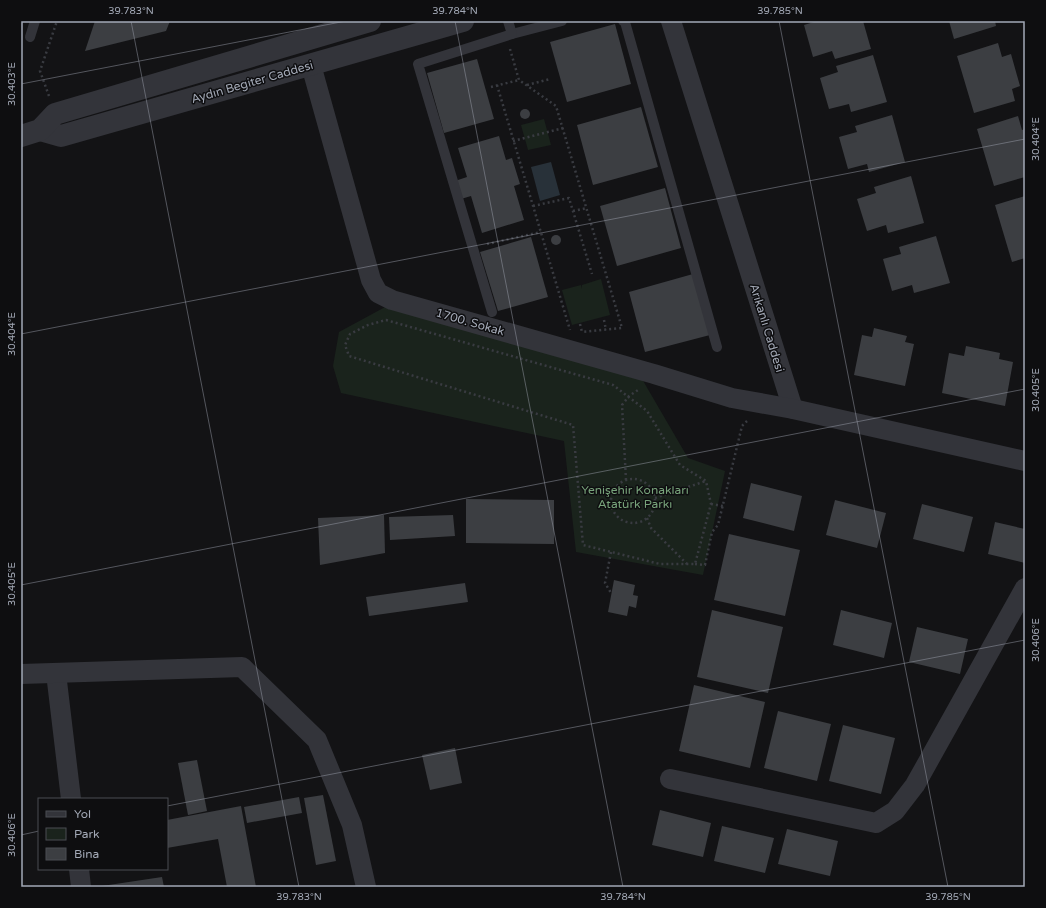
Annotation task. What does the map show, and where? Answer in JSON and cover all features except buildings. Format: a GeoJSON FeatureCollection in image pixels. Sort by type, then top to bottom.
{"type":"FeatureCollection","features":[{"type":"Feature","properties":{"kind":"street","name":"Aydın Begiter Caddesi"},"geometry":{"type":"LineString","coordinates":[[30,133],[55,114],[370,21]]}},
{"type":"Feature","properties":{"kind":"street","name":"Aydın Begiter Caddesi"},"geometry":{"type":"LineString","coordinates":[[30,133],[62,136],[463,21]]}},
{"type":"Feature","properties":{"kind":"street","name":"Arıkanlı Caddesi"},"geometry":{"type":"LineString","coordinates":[[671,21],[792,409]]}},
{"type":"Feature","properties":{"kind":"street","name":"1700. Sokak"},"geometry":{"type":"LineString","coordinates":[[311,65],[371,280],[378,293],[392,300],[654,374],[732,398],[792,409]]}},
{"type":"Feature","properties":{"kind":"street"},"geometry":{"type":"LineString","coordinates":[[792,409],[1025,461]]}},
{"type":"Feature","properties":{"kind":"street"},"geometry":{"type":"LineString","coordinates":[[670,779],[876,823],[895,811],[915,785],[1025,588]]}},
{"type":"Feature","properties":{"kind":"street"},"geometry":{"type":"LineString","coordinates":[[21,674],[242,667],[317,740],[352,825],[366,887]]}},
{"type":"Feature","properties":{"kind":"street"},"geometry":{"type":"LineString","coordinates":[[56,673],[71,798]]}},
{"type":"Feature","properties":{"kind":"street"},"geometry":{"type":"LineString","coordinates":[[79,870],[81,887]]}},
{"type":"Feature","properties":{"kind":"lane"},"geometry":{"type":"LineString","coordinates":[[30,37],[35,21]]}},
{"type":"Feature","properties":{"kind":"lane"},"geometry":{"type":"LineString","coordinates":[[508,21],[512,34]]}},
{"type":"Feature","properties":{"kind":"lane"},"geometry":{"type":"LineString","coordinates":[[492,312],[418,64],[512,34],[562,21]]}},
{"type":"Feature","properties":{"kind":"lane"},"geometry":{"type":"LineString","coordinates":[[623,21],[625,22],[717,347]]}},
{"type":"Feature","properties":{"kind":"path"},"geometry":{"type":"LineString","coordinates":[[55,114],[40,71],[57,21]]}},
{"type":"Feature","properties":{"kind":"path"},"geometry":{"type":"LineString","coordinates":[[512,34],[510,47],[519,80],[556,106],[622,328],[576,332]]}},
{"type":"Feature","properties":{"kind":"path"},"geometry":{"type":"LineString","coordinates":[[527,85],[550,79]]}},
{"type":"Feature","properties":{"kind":"path"},"geometry":{"type":"LineString","coordinates":[[491,87],[519,80]]}},
{"type":"Feature","properties":{"kind":"path"},"geometry":{"type":"LineString","coordinates":[[497,85],[571,333]]}},
{"type":"Feature","properties":{"kind":"path"},"geometry":{"type":"LineString","coordinates":[[514,141],[563,128]]}},
{"type":"Feature","properties":{"kind":"path"},"geometry":{"type":"LineString","coordinates":[[533,206],[569,198],[592,274]]}},
{"type":"Feature","properties":{"kind":"path"},"geometry":{"type":"LineString","coordinates":[[573,211],[587,208]]}},
{"type":"Feature","properties":{"kind":"path"},"geometry":{"type":"LineString","coordinates":[[472,247],[541,232]]}},
{"type":"Feature","properties":{"kind":"path"},"geometry":{"type":"LineString","coordinates":[[695,564],[711,504],[706,481],[680,465],[647,411],[613,385],[386,320],[368,325],[350,334],[345,345],[349,356],[573,425],[583,545],[660,564],[705,565],[712,532],[718,525],[742,426],[765,404]]}},
{"type":"Feature","properties":{"kind":"path"},"geometry":{"type":"LineString","coordinates":[[604,320],[606,330]]}},
{"type":"Feature","properties":{"kind":"path"},"geometry":{"type":"LineString","coordinates":[[580,324],[582,332]]}},
{"type":"Feature","properties":{"kind":"path"},"geometry":{"type":"LineString","coordinates":[[626,480],[622,405],[629,396],[649,382],[654,374]]}},
{"type":"Feature","properties":{"kind":"path"},"geometry":{"type":"LineString","coordinates":[[626,480],[638,480],[648,484],[654,494],[655,505],[651,515],[641,522],[630,523],[619,518],[612,509],[611,497],[616,487],[626,480]]}},
{"type":"Feature","properties":{"kind":"path"},"geometry":{"type":"LineString","coordinates":[[655,498],[706,481]]}},
{"type":"Feature","properties":{"kind":"path"},"geometry":{"type":"LineString","coordinates":[[711,504],[723,506]]}},
{"type":"Feature","properties":{"kind":"path"},"geometry":{"type":"LineString","coordinates":[[647,518],[651,528],[688,564]]}},
{"type":"Feature","properties":{"kind":"path"},"geometry":{"type":"LineString","coordinates":[[611,552],[605,583],[611,593]]}},
{"type":"Feature","properties":{"kind":"green space"},"geometry":{"type":"Polygon","coordinates":[[[544,119],[551,145],[528,150],[521,125],[544,119]]]}},
{"type":"Feature","properties":{"kind":"green space"},"geometry":{"type":"Polygon","coordinates":[[[601,279],[610,315],[572,325],[562,290],[581,285],[582,289],[582,285],[601,279]]]}},
{"type":"Feature","properties":{"kind":"green space","name":"Yenişehir Konakları Atatürk Parkı"},"geometry":{"type":"Polygon","coordinates":[[[387,306],[642,379],[688,458],[725,471],[703,575],[576,552],[564,441],[341,393],[333,366],[339,332],[387,306]]]}},
{"type":"Feature","properties":{"kind":"shaded area"},"geometry":{"type":"Polygon","coordinates":[[[551,162],[560,195],[540,201],[531,167],[551,162]]]}}]}
